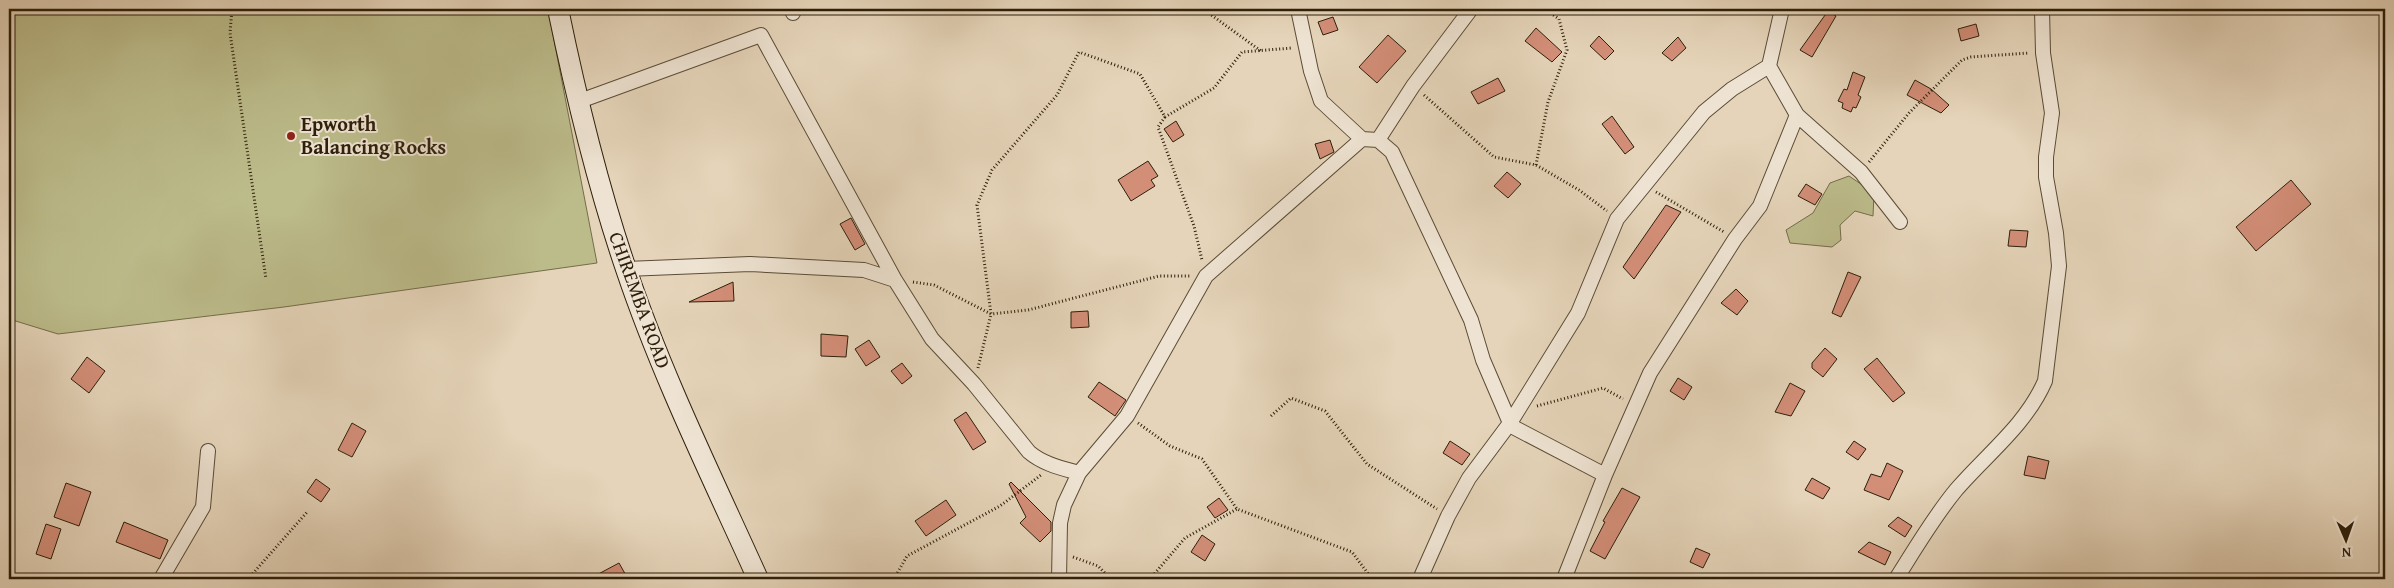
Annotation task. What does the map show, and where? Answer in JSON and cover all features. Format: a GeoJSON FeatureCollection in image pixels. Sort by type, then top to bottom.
{"type":"FeatureCollection","features":[{"type":"Feature","properties":{"kind":"main road","name":"CHIREMBA ROAD"},"geometry":{"type":"LineString","coordinates":[[558,9],[577,102],[626,269],[673,393],[758,579]]}},
{"type":"Feature","properties":{"kind":"street"},"geometry":{"type":"LineString","coordinates":[[1298,9],[1305,46],[1320,101],[1362,139],[1378,140],[1392,152],[1407,180],[1471,320],[1486,368],[1514,418],[1515,428],[1605,475]]}},
{"type":"Feature","properties":{"kind":"street"},"geometry":{"type":"LineString","coordinates":[[1378,140],[1413,86],[1471,9]]}},
{"type":"Feature","properties":{"kind":"street"},"geometry":{"type":"LineString","coordinates":[[1782,9],[1769,66],[1797,114],[1860,172],[1900,222]]}},
{"type":"Feature","properties":{"kind":"street"},"geometry":{"type":"LineString","coordinates":[[1896,579],[1936,516],[1956,490],[2020,422],[2038,399],[2045,381],[2058,266],[2056,233],[2046,177],[2046,157],[2052,113],[2042,53],[2042,9]]}},
{"type":"Feature","properties":{"kind":"street"},"geometry":{"type":"LineString","coordinates":[[577,102],[761,34],[895,280],[932,339],[974,384],[1029,452],[1036,458],[1054,466],[1079,473]]}},
{"type":"Feature","properties":{"kind":"street"},"geometry":{"type":"LineString","coordinates":[[1420,579],[1448,516],[1469,478],[1514,418],[1578,313],[1617,219],[1704,112],[1732,89],[1769,66]]}},
{"type":"Feature","properties":{"kind":"street"},"geometry":{"type":"LineString","coordinates":[[1564,579],[1605,475],[1650,373],[1735,239],[1760,206],[1797,114]]}},
{"type":"Feature","properties":{"kind":"street"},"geometry":{"type":"LineString","coordinates":[[1059,579],[1060,523],[1064,505],[1079,473],[1127,416],[1206,276],[1362,139]]}},
{"type":"Feature","properties":{"kind":"street"},"geometry":{"type":"LineString","coordinates":[[626,269],[750,264],[864,270],[895,280]]}},
{"type":"Feature","properties":{"kind":"street"},"geometry":{"type":"LineString","coordinates":[[161,579],[203,507],[208,451]]}},
{"type":"Feature","properties":{"kind":"path"},"geometry":{"type":"LineString","coordinates":[[232,9],[230,33],[266,279]]}},
{"type":"Feature","properties":{"kind":"path"},"geometry":{"type":"LineString","coordinates":[[1203,9],[1261,51]]}},
{"type":"Feature","properties":{"kind":"path"},"geometry":{"type":"LineString","coordinates":[[1536,165],[1548,102],[1567,50],[1559,19],[1546,9]]}},
{"type":"Feature","properties":{"kind":"path"},"geometry":{"type":"LineString","coordinates":[[895,280],[934,285],[991,314],[1028,310],[1159,276],[1206,276],[1194,226],[1158,127],[1164,117],[1214,88],[1242,52],[1305,46]]}},
{"type":"Feature","properties":{"kind":"path"},"geometry":{"type":"LineString","coordinates":[[974,384],[991,314],[987,288],[986,258],[977,205],[992,170],[1057,95],[1079,52],[1140,74],[1164,117]]}},
{"type":"Feature","properties":{"kind":"path"},"geometry":{"type":"LineString","coordinates":[[1860,172],[1909,113],[1962,60],[1995,55],[2042,53]]}},
{"type":"Feature","properties":{"kind":"path"},"geometry":{"type":"LineString","coordinates":[[1413,86],[1494,157],[1536,165],[1579,190],[1617,219]]}},
{"type":"Feature","properties":{"kind":"path"},"geometry":{"type":"LineString","coordinates":[[1645,186],[1735,239]]}},
{"type":"Feature","properties":{"kind":"path"},"geometry":{"type":"LineString","coordinates":[[1514,418],[1603,388],[1636,406]]}},
{"type":"Feature","properties":{"kind":"path"},"geometry":{"type":"LineString","coordinates":[[1271,416],[1291,398],[1326,411],[1367,464],[1448,516]]}},
{"type":"Feature","properties":{"kind":"path"},"geometry":{"type":"LineString","coordinates":[[1127,416],[1170,446],[1202,459],[1237,509],[1352,552],[1372,579]]}},
{"type":"Feature","properties":{"kind":"path"},"geometry":{"type":"LineString","coordinates":[[894,579],[907,556],[1000,506],[1054,466]]}},
{"type":"Feature","properties":{"kind":"path"},"geometry":{"type":"LineString","coordinates":[[1150,579],[1184,538],[1237,509]]}},
{"type":"Feature","properties":{"kind":"path"},"geometry":{"type":"LineString","coordinates":[[248,579],[308,511]]}},
{"type":"Feature","properties":{"kind":"path"},"geometry":{"type":"LineString","coordinates":[[1060,552],[1098,566],[1111,579]]}},
{"type":"Feature","properties":{"kind":"shaded area","name":"Epworth Balancing Rocks"},"geometry":{"type":"Polygon","coordinates":[[[9,9],[548,9],[597,263],[284,307],[58,334],[9,319],[9,9]]]}},
{"type":"Feature","properties":{"kind":"shaded area"},"geometry":{"type":"Polygon","coordinates":[[[1849,176],[1874,193],[1873,216],[1855,211],[1840,225],[1841,240],[1832,247],[1790,243],[1786,230],[1813,213],[1830,183],[1849,176]]]}},
{"type":"Feature","properties":{"kind":"building"},"geometry":{"type":"Polygon","coordinates":[[[1828,11],[1836,16],[1812,57],[1800,50],[1828,11]]]}},
{"type":"Feature","properties":{"kind":"building"},"geometry":{"type":"Polygon","coordinates":[[[1333,17],[1338,30],[1323,35],[1318,22],[1333,17]]]}},
{"type":"Feature","properties":{"kind":"building"},"geometry":{"type":"Polygon","coordinates":[[[1976,24],[1979,36],[1961,41],[1958,29],[1976,24]]]}},
{"type":"Feature","properties":{"kind":"building"},"geometry":{"type":"Polygon","coordinates":[[[1536,28],[1562,52],[1552,62],[1525,41],[1536,28]]]}},
{"type":"Feature","properties":{"kind":"building"},"geometry":{"type":"Polygon","coordinates":[[[1388,35],[1406,51],[1377,83],[1359,67],[1388,35]]]}},
{"type":"Feature","properties":{"kind":"building"},"geometry":{"type":"Polygon","coordinates":[[[1599,36],[1614,51],[1605,60],[1590,46],[1599,36]]]}},
{"type":"Feature","properties":{"kind":"building"},"geometry":{"type":"Polygon","coordinates":[[[1678,37],[1686,48],[1672,61],[1662,53],[1678,37]]]}},
{"type":"Feature","properties":{"kind":"building"},"geometry":{"type":"Polygon","coordinates":[[[1853,72],[1865,77],[1858,95],[1861,97],[1856,108],[1853,107],[1851,112],[1842,108],[1843,103],[1838,101],[1844,89],[1847,90],[1853,72]]]}},
{"type":"Feature","properties":{"kind":"building"},"geometry":{"type":"Polygon","coordinates":[[[1498,78],[1505,91],[1478,104],[1471,92],[1498,78]]]}},
{"type":"Feature","properties":{"kind":"building"},"geometry":{"type":"Polygon","coordinates":[[[1915,80],[1931,89],[1949,105],[1941,113],[1907,95],[1915,80]]]}},
{"type":"Feature","properties":{"kind":"building"},"geometry":{"type":"Polygon","coordinates":[[[1612,116],[1634,147],[1625,154],[1602,124],[1612,116]]]}},
{"type":"Feature","properties":{"kind":"building"},"geometry":{"type":"Polygon","coordinates":[[[1176,121],[1184,135],[1173,142],[1164,129],[1176,121]]]}},
{"type":"Feature","properties":{"kind":"building"},"geometry":{"type":"Polygon","coordinates":[[[1330,140],[1334,152],[1320,159],[1315,144],[1330,140]]]}},
{"type":"Feature","properties":{"kind":"building"},"geometry":{"type":"Polygon","coordinates":[[[1148,161],[1158,176],[1151,180],[1155,186],[1131,201],[1118,180],[1148,161]]]}},
{"type":"Feature","properties":{"kind":"building"},"geometry":{"type":"Polygon","coordinates":[[[1507,172],[1521,184],[1508,198],[1494,186],[1507,172]]]}},
{"type":"Feature","properties":{"kind":"building"},"geometry":{"type":"Polygon","coordinates":[[[2291,180],[2311,204],[2256,251],[2236,227],[2291,180]]]}},
{"type":"Feature","properties":{"kind":"building"},"geometry":{"type":"Polygon","coordinates":[[[1806,184],[1822,194],[1815,205],[1798,196],[1806,184]]]}},
{"type":"Feature","properties":{"kind":"building"},"geometry":{"type":"Polygon","coordinates":[[[1666,205],[1681,212],[1634,279],[1623,267],[1666,205]]]}},
{"type":"Feature","properties":{"kind":"building"},"geometry":{"type":"Polygon","coordinates":[[[851,218],[865,244],[855,250],[840,224],[851,218]]]}},
{"type":"Feature","properties":{"kind":"building"},"geometry":{"type":"Polygon","coordinates":[[[2010,230],[2028,231],[2026,247],[2008,246],[2010,230]]]}},
{"type":"Feature","properties":{"kind":"building"},"geometry":{"type":"Polygon","coordinates":[[[1848,272],[1861,277],[1841,317],[1832,313],[1848,272]]]}},
{"type":"Feature","properties":{"kind":"building"},"geometry":{"type":"Polygon","coordinates":[[[733,282],[734,301],[689,302],[733,282]]]}},
{"type":"Feature","properties":{"kind":"building"},"geometry":{"type":"Polygon","coordinates":[[[1736,289],[1748,301],[1737,315],[1721,303],[1736,289]]]}},
{"type":"Feature","properties":{"kind":"building"},"geometry":{"type":"Polygon","coordinates":[[[1088,311],[1089,327],[1071,328],[1071,312],[1088,311]]]}},
{"type":"Feature","properties":{"kind":"building"},"geometry":{"type":"Polygon","coordinates":[[[821,334],[848,336],[846,357],[821,356],[821,334]]]}},
{"type":"Feature","properties":{"kind":"building"},"geometry":{"type":"Polygon","coordinates":[[[869,340],[880,357],[866,366],[855,349],[869,340]]]}},
{"type":"Feature","properties":{"kind":"building"},"geometry":{"type":"Polygon","coordinates":[[[1825,348],[1837,359],[1823,377],[1812,368],[1812,363],[1825,348]]]}},
{"type":"Feature","properties":{"kind":"building"},"geometry":{"type":"Polygon","coordinates":[[[87,357],[105,371],[89,393],[71,379],[87,357]]]}},
{"type":"Feature","properties":{"kind":"building"},"geometry":{"type":"Polygon","coordinates":[[[1877,358],[1905,393],[1893,402],[1864,369],[1877,358]]]}},
{"type":"Feature","properties":{"kind":"building"},"geometry":{"type":"Polygon","coordinates":[[[902,363],[912,376],[902,384],[891,371],[902,363]]]}},
{"type":"Feature","properties":{"kind":"building"},"geometry":{"type":"Polygon","coordinates":[[[1678,378],[1692,387],[1684,400],[1670,391],[1678,378]]]}},
{"type":"Feature","properties":{"kind":"building"},"geometry":{"type":"Polygon","coordinates":[[[1099,382],[1126,400],[1115,416],[1088,397],[1099,382]]]}},
{"type":"Feature","properties":{"kind":"building"},"geometry":{"type":"Polygon","coordinates":[[[1790,383],[1805,391],[1791,416],[1775,412],[1790,383]]]}},
{"type":"Feature","properties":{"kind":"building"},"geometry":{"type":"Polygon","coordinates":[[[966,412],[986,442],[973,450],[954,420],[966,412]]]}},
{"type":"Feature","properties":{"kind":"building"},"geometry":{"type":"Polygon","coordinates":[[[352,423],[366,431],[352,457],[338,450],[352,423]]]}},
{"type":"Feature","properties":{"kind":"building"},"geometry":{"type":"Polygon","coordinates":[[[1450,441],[1470,454],[1462,465],[1443,453],[1450,441]]]}},
{"type":"Feature","properties":{"kind":"building"},"geometry":{"type":"Polygon","coordinates":[[[1854,441],[1866,449],[1858,460],[1846,452],[1854,441]]]}},
{"type":"Feature","properties":{"kind":"building"},"geometry":{"type":"Polygon","coordinates":[[[2028,456],[2049,461],[2045,479],[2024,475],[2028,456]]]}},
{"type":"Feature","properties":{"kind":"building"},"geometry":{"type":"Polygon","coordinates":[[[1887,463],[1903,471],[1889,500],[1864,490],[1871,474],[1881,477],[1887,463]]]}},
{"type":"Feature","properties":{"kind":"building"},"geometry":{"type":"Polygon","coordinates":[[[1812,478],[1830,488],[1823,499],[1805,490],[1812,478]]]}},
{"type":"Feature","properties":{"kind":"building"},"geometry":{"type":"Polygon","coordinates":[[[316,479],[330,489],[321,502],[307,492],[316,479]]]}},
{"type":"Feature","properties":{"kind":"building"},"geometry":{"type":"Polygon","coordinates":[[[1011,482],[1051,522],[1051,531],[1040,542],[1020,523],[1026,517],[1009,484],[1011,482]]]}},
{"type":"Feature","properties":{"kind":"building"},"geometry":{"type":"Polygon","coordinates":[[[66,483],[91,492],[79,526],[54,517],[66,483]]]}},
{"type":"Feature","properties":{"kind":"building"},"geometry":{"type":"Polygon","coordinates":[[[1622,488],[1640,497],[1605,559],[1590,551],[1605,522],[1603,521],[1622,488]]]}},
{"type":"Feature","properties":{"kind":"building"},"geometry":{"type":"Polygon","coordinates":[[[1219,498],[1228,510],[1215,518],[1207,507],[1219,498]]]}},
{"type":"Feature","properties":{"kind":"building"},"geometry":{"type":"Polygon","coordinates":[[[946,500],[956,515],[926,536],[915,521],[946,500]]]}},
{"type":"Feature","properties":{"kind":"building"},"geometry":{"type":"Polygon","coordinates":[[[1898,517],[1912,526],[1905,537],[1888,526],[1898,517]]]}},
{"type":"Feature","properties":{"kind":"building"},"geometry":{"type":"Polygon","coordinates":[[[124,522],[168,540],[160,559],[116,542],[124,522]]]}},
{"type":"Feature","properties":{"kind":"building"},"geometry":{"type":"Polygon","coordinates":[[[46,524],[61,529],[51,559],[36,554],[46,524]]]}},
{"type":"Feature","properties":{"kind":"building"},"geometry":{"type":"Polygon","coordinates":[[[1202,535],[1215,544],[1205,561],[1191,552],[1202,535]]]}},
{"type":"Feature","properties":{"kind":"building"},"geometry":{"type":"Polygon","coordinates":[[[1869,542],[1891,552],[1885,565],[1858,552],[1869,542]]]}},
{"type":"Feature","properties":{"kind":"building"},"geometry":{"type":"Polygon","coordinates":[[[1696,548],[1710,554],[1703,568],[1690,562],[1696,548]]]}},
{"type":"Feature","properties":{"kind":"building"},"geometry":{"type":"Polygon","coordinates":[[[619,563],[628,579],[589,579],[619,563]]]}},
{"type":"Feature","properties":{"kind":"place","name":"Epworth Balancing Rocks"},"geometry":{"type":"Point","coordinates":[291,136]}}]}
